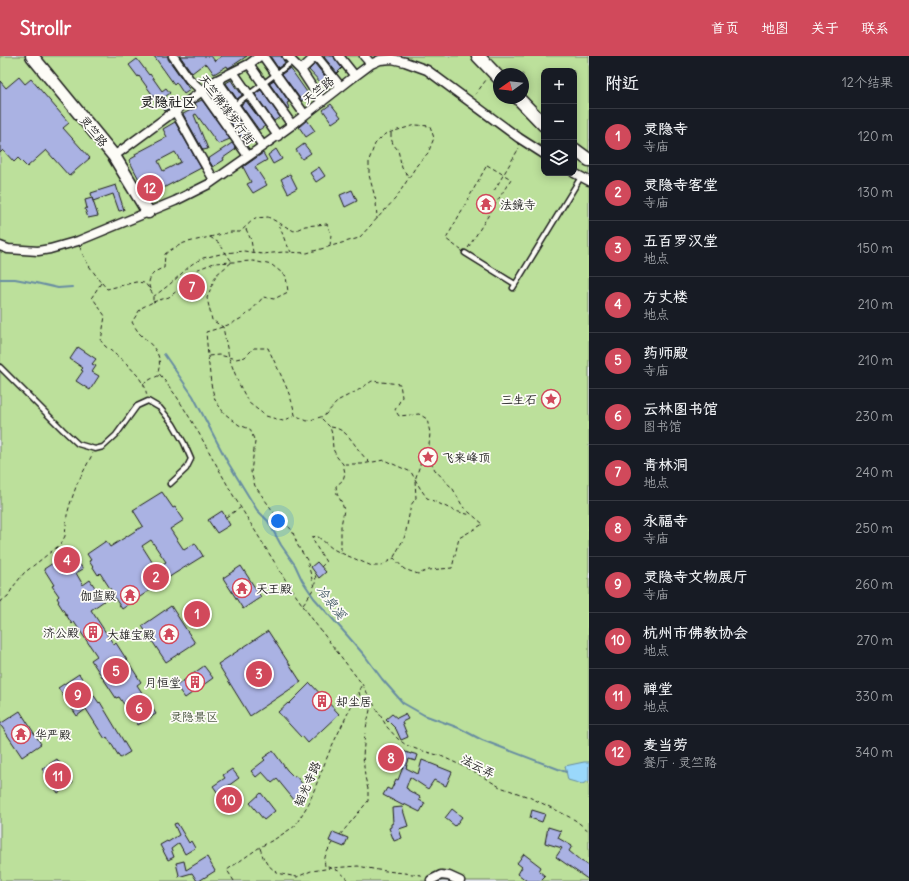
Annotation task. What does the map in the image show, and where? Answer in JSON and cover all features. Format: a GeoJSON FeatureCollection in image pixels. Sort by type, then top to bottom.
{"type":"FeatureCollection","features":[{"type":"Feature","properties":{"kind":"street","name":"灵竺路"},"geometry":{"type":"LineString","coordinates":[[32,56],[114,156],[148,212]]}},
{"type":"Feature","properties":{"kind":"street","name":"天竺佛缘步行街"},"geometry":{"type":"LineString","coordinates":[[173,56],[189,79],[202,91],[248,156]]}},
{"type":"Feature","properties":{"kind":"street"},"geometry":{"type":"LineString","coordinates":[[114,156],[217,80],[249,64],[260,56]]}},
{"type":"Feature","properties":{"kind":"street"},"geometry":{"type":"LineString","coordinates":[[263,56],[305,115]]}},
{"type":"Feature","properties":{"kind":"street"},"geometry":{"type":"LineString","coordinates":[[301,70],[316,56],[341,87]]}},
{"type":"Feature","properties":{"kind":"street"},"geometry":{"type":"LineString","coordinates":[[339,56],[355,76]]}},
{"type":"Feature","properties":{"kind":"street"},"geometry":{"type":"LineString","coordinates":[[364,56],[371,64]]}},
{"type":"Feature","properties":{"kind":"street"},"geometry":{"type":"LineString","coordinates":[[478,56],[493,72]]}},
{"type":"Feature","properties":{"kind":"street","name":"天竺路"},"geometry":{"type":"LineString","coordinates":[[0,246],[8,249],[50,249],[78,240],[175,201],[208,184],[278,136],[371,64],[380,60],[392,58],[427,70],[541,152]]}},
{"type":"Feature","properties":{"kind":"street"},"geometry":{"type":"LineString","coordinates":[[290,59],[301,70],[322,102]]}},
{"type":"Feature","properties":{"kind":"street"},"geometry":{"type":"LineString","coordinates":[[249,64],[292,126]]}},
{"type":"Feature","properties":{"kind":"street"},"geometry":{"type":"LineString","coordinates":[[233,72],[278,136]]}},
{"type":"Feature","properties":{"kind":"street"},"geometry":{"type":"LineString","coordinates":[[217,80],[263,146]]}},
{"type":"Feature","properties":{"kind":"street"},"geometry":{"type":"LineString","coordinates":[[524,104],[541,121]]}},
{"type":"Feature","properties":{"kind":"street"},"geometry":{"type":"LineString","coordinates":[[175,111],[214,180]]}},
{"type":"Feature","properties":{"kind":"street"},"geometry":{"type":"LineString","coordinates":[[577,151],[589,160]]}},
{"type":"Feature","properties":{"kind":"street"},"geometry":{"type":"LineString","coordinates":[[577,175],[589,181]]}},
{"type":"Feature","properties":{"kind":"street"},"geometry":{"type":"LineString","coordinates":[[431,880],[441,875],[449,876],[460,881]]}},
{"type":"Feature","properties":{"kind":"lane"},"geometry":{"type":"LineString","coordinates":[[220,116],[263,85],[290,59]]}},
{"type":"Feature","properties":{"kind":"lane"},"geometry":{"type":"LineString","coordinates":[[465,252],[514,286],[576,176]]}},
{"type":"Feature","properties":{"kind":"lane"},"geometry":{"type":"LineString","coordinates":[[0,367],[78,444],[95,449],[103,447],[116,435],[137,406],[148,401],[160,408],[184,443],[191,459],[186,469],[170,484]]}},
{"type":"Feature","properties":{"kind":"path"},"geometry":{"type":"LineString","coordinates":[[470,102],[493,78]]}},
{"type":"Feature","properties":{"kind":"path"},"geometry":{"type":"LineString","coordinates":[[153,297],[192,264],[203,258],[244,251],[262,254],[284,252],[307,253],[360,238],[396,198],[417,165],[428,153],[434,138],[430,126],[416,125],[391,132],[386,134],[375,144],[369,160],[369,174],[376,201],[377,219]]}},
{"type":"Feature","properties":{"kind":"path"},"geometry":{"type":"LineString","coordinates":[[391,132],[391,138],[393,144],[398,150],[402,168],[410,177]]}},
{"type":"Feature","properties":{"kind":"path"},"geometry":{"type":"LineString","coordinates":[[494,191],[523,140]]}},
{"type":"Feature","properties":{"kind":"path"},"geometry":{"type":"LineString","coordinates":[[487,165],[503,175],[511,179],[465,252],[446,239],[487,165]]}},
{"type":"Feature","properties":{"kind":"path"},"geometry":{"type":"LineString","coordinates":[[153,302],[153,294],[149,285],[152,275],[158,269],[164,268],[165,254],[184,243],[231,232],[240,232],[255,218],[268,217],[294,231],[305,226],[327,224],[331,234],[330,247]]}},
{"type":"Feature","properties":{"kind":"path"},"geometry":{"type":"LineString","coordinates":[[279,223],[285,241],[292,252]]}},
{"type":"Feature","properties":{"kind":"path"},"geometry":{"type":"LineString","coordinates":[[246,228],[254,253]]}},
{"type":"Feature","properties":{"kind":"path"},"geometry":{"type":"LineString","coordinates":[[210,237],[219,243],[232,262]]}},
{"type":"Feature","properties":{"kind":"path"},"geometry":{"type":"LineString","coordinates":[[78,240],[82,254],[107,289],[136,282],[145,283],[152,292]]}},
{"type":"Feature","properties":{"kind":"path"},"geometry":{"type":"LineString","coordinates":[[143,384],[160,374],[158,372],[159,357],[156,351],[138,332],[132,322],[141,308],[168,297],[182,287],[196,270],[214,263],[253,261],[272,265],[286,276],[288,292],[274,299],[263,297],[239,320],[206,332],[208,356],[211,384],[215,400],[224,413],[239,425],[250,430],[255,442],[251,472],[255,486],[275,514],[292,530],[298,546],[307,560],[314,587]]}},
{"type":"Feature","properties":{"kind":"path"},"geometry":{"type":"LineString","coordinates":[[232,262],[216,275],[207,298],[212,320],[223,327],[229,358],[239,384],[249,403],[266,416],[283,421],[295,415]]}},
{"type":"Feature","properties":{"kind":"path"},"geometry":{"type":"LineString","coordinates":[[101,282],[92,297],[106,316],[101,341],[138,376],[145,387],[148,401]]}},
{"type":"Feature","properties":{"kind":"path"},"geometry":{"type":"LineString","coordinates":[[208,356],[219,355],[236,360],[244,357],[254,348],[268,348],[288,391],[295,415]]}},
{"type":"Feature","properties":{"kind":"path","name":"法云弄"},"geometry":{"type":"LineString","coordinates":[[160,374],[177,397],[196,428],[240,508],[288,584],[362,684],[387,727],[398,739],[406,745],[441,756],[473,771],[500,787],[529,797],[556,810],[575,820],[589,831]]}},
{"type":"Feature","properties":{"kind":"path"},"geometry":{"type":"LineString","coordinates":[[295,415],[307,421],[324,416],[339,400],[372,381],[400,384],[402,397],[395,410],[399,416],[419,414],[427,419],[430,433],[428,456],[435,470],[453,489],[463,507],[483,524],[459,538],[452,568],[429,570],[418,574],[404,569],[394,558]]}},
{"type":"Feature","properties":{"kind":"path"},"geometry":{"type":"LineString","coordinates":[[320,417],[330,427],[332,434],[332,449],[343,464],[345,473],[343,480],[336,486],[337,494],[344,510],[341,526],[341,553]]}},
{"type":"Feature","properties":{"kind":"path"},"geometry":{"type":"LineString","coordinates":[[330,427],[338,428],[351,439],[370,463]]}},
{"type":"Feature","properties":{"kind":"path"},"geometry":{"type":"LineString","coordinates":[[0,602],[8,596],[24,573],[61,544],[65,536],[67,515],[72,497],[95,449]]}},
{"type":"Feature","properties":{"kind":"path"},"geometry":{"type":"LineString","coordinates":[[321,567],[326,562],[316,546],[312,536],[317,536],[333,549],[341,553],[372,566],[382,566],[394,558],[405,536],[411,505],[416,498],[415,480],[421,462],[428,456]]}},
{"type":"Feature","properties":{"kind":"path"},"geometry":{"type":"LineString","coordinates":[[343,464],[362,464],[384,460],[411,472],[428,498],[455,511],[471,515]]}},
{"type":"Feature","properties":{"kind":"path"},"geometry":{"type":"LineString","coordinates":[[226,517],[240,508]]}},
{"type":"Feature","properties":{"kind":"path"},"geometry":{"type":"LineString","coordinates":[[303,605],[314,587],[316,576],[315,573]]}},
{"type":"Feature","properties":{"kind":"path","name":"韬光寺路"},"geometry":{"type":"LineString","coordinates":[[234,881],[227,870],[260,847],[295,826],[309,803],[330,750],[362,684]]}},
{"type":"Feature","properties":{"kind":"path"},"geometry":{"type":"LineString","coordinates":[[359,692],[360,696],[370,710],[366,728]]}},
{"type":"Feature","properties":{"kind":"path"},"geometry":{"type":"LineString","coordinates":[[340,834],[368,802],[368,789],[363,756],[365,733]]}},
{"type":"Feature","properties":{"kind":"path"},"geometry":{"type":"LineString","coordinates":[[333,843],[324,860],[325,866],[339,871],[350,881]]}},
{"type":"Feature","properties":{"kind":"path"},"geometry":{"type":"LineString","coordinates":[[260,847],[266,864],[277,873],[297,877],[311,870],[358,866],[421,875],[431,880]]}},
{"type":"Feature","properties":{"kind":"green space","name":"灵隐景区"},"geometry":{"type":"Polygon","coordinates":[[[0,56],[589,56],[589,881],[0,881],[0,56]]]}},
{"type":"Feature","properties":{"kind":"water"},"geometry":{"type":"Polygon","coordinates":[[[589,762],[589,781],[582,784],[568,780],[565,766],[589,762]]]}},
{"type":"Feature","properties":{"kind":"building"},"geometry":{"type":"Polygon","coordinates":[[[154,56],[168,56],[168,59],[190,90],[184,94],[176,82],[174,84],[154,56]]]}},
{"type":"Feature","properties":{"kind":"building"},"geometry":{"type":"Polygon","coordinates":[[[180,56],[211,56],[215,61],[222,56],[247,56],[232,66],[228,68],[227,66],[214,74],[205,63],[192,73],[180,56]]]}},
{"type":"Feature","properties":{"kind":"building"},"geometry":{"type":"Polygon","coordinates":[[[270,56],[281,56],[285,63],[278,68],[270,56]]]}},
{"type":"Feature","properties":{"kind":"building"},"geometry":{"type":"Polygon","coordinates":[[[334,56],[342,68],[337,73],[324,57],[334,56]]]}},
{"type":"Feature","properties":{"kind":"building"},"geometry":{"type":"Polygon","coordinates":[[[137,59],[162,91],[166,88],[170,93],[165,97],[172,106],[165,111],[159,102],[157,104],[152,97],[154,97],[139,76],[138,77],[129,65],[137,59]]]}},
{"type":"Feature","properties":{"kind":"building"},"geometry":{"type":"Polygon","coordinates":[[[315,64],[328,80],[323,85],[309,70],[315,64]]]}},
{"type":"Feature","properties":{"kind":"building"},"geometry":{"type":"Polygon","coordinates":[[[290,68],[309,95],[302,101],[282,74],[290,68]]]}},
{"type":"Feature","properties":{"kind":"building"},"geometry":{"type":"Polygon","coordinates":[[[19,77],[25,84],[31,79],[69,123],[63,128],[90,158],[69,176],[46,150],[27,167],[18,158],[14,162],[3,150],[0,153],[0,81],[6,88],[19,77]]]}},
{"type":"Feature","properties":{"kind":"building"},"geometry":{"type":"Polygon","coordinates":[[[231,80],[242,95],[237,99],[226,83],[231,80]]]}},
{"type":"Feature","properties":{"kind":"building"},"geometry":{"type":"Polygon","coordinates":[[[274,80],[289,102],[287,103],[288,109],[269,83],[274,80]]]}},
{"type":"Feature","properties":{"kind":"building"},"geometry":{"type":"Polygon","coordinates":[[[217,89],[228,106],[222,110],[211,94],[217,89]]]}},
{"type":"Feature","properties":{"kind":"building"},"geometry":{"type":"Polygon","coordinates":[[[261,90],[280,117],[274,121],[255,94],[261,90]]]}},
{"type":"Feature","properties":{"kind":"building"},"geometry":{"type":"Polygon","coordinates":[[[202,100],[230,139],[218,144],[196,114],[194,115],[208,149],[203,150],[183,114],[197,107],[195,103],[202,100]]]}},
{"type":"Feature","properties":{"kind":"building"},"geometry":{"type":"Polygon","coordinates":[[[246,101],[265,126],[259,130],[241,105],[246,101]]]}},
{"type":"Feature","properties":{"kind":"building"},"geometry":{"type":"Polygon","coordinates":[[[331,104],[341,117],[332,123],[323,110],[331,104]]]}},
{"type":"Feature","properties":{"kind":"building"},"geometry":{"type":"Polygon","coordinates":[[[232,111],[251,138],[245,142],[226,116],[232,111]]]}},
{"type":"Feature","properties":{"kind":"building"},"geometry":{"type":"Polygon","coordinates":[[[307,120],[315,131],[306,137],[299,127],[307,120]]]}},
{"type":"Feature","properties":{"kind":"building"},"geometry":{"type":"Polygon","coordinates":[[[175,122],[201,168],[152,194],[147,185],[143,187],[129,160],[136,156],[135,154],[167,137],[163,129],[175,122]],[[175,152],[158,161],[163,171],[181,162],[175,152]]]}},
{"type":"Feature","properties":{"kind":"building"},"geometry":{"type":"Polygon","coordinates":[[[232,143],[236,149],[223,158],[224,160],[213,167],[208,159],[232,143]]]}},
{"type":"Feature","properties":{"kind":"building"},"geometry":{"type":"Polygon","coordinates":[[[304,144],[311,153],[302,159],[296,150],[304,144]]]}},
{"type":"Feature","properties":{"kind":"building"},"geometry":{"type":"Polygon","coordinates":[[[276,149],[282,159],[273,164],[268,155],[276,149]]]}},
{"type":"Feature","properties":{"kind":"building"},"geometry":{"type":"Polygon","coordinates":[[[263,153],[267,160],[255,167],[267,185],[253,193],[247,184],[251,182],[243,167],[263,153]]]}},
{"type":"Feature","properties":{"kind":"building"},"geometry":{"type":"Polygon","coordinates":[[[319,167],[325,176],[316,182],[310,173],[319,167]]]}},
{"type":"Feature","properties":{"kind":"building"},"geometry":{"type":"Polygon","coordinates":[[[290,174],[297,188],[288,193],[281,179],[290,174]]]}},
{"type":"Feature","properties":{"kind":"building"},"geometry":{"type":"Polygon","coordinates":[[[116,185],[124,210],[119,211],[113,194],[93,201],[91,193],[116,185]]]}},
{"type":"Feature","properties":{"kind":"building"},"geometry":{"type":"Polygon","coordinates":[[[352,190],[357,201],[345,207],[340,195],[352,190]]]}},
{"type":"Feature","properties":{"kind":"building"},"geometry":{"type":"Polygon","coordinates":[[[92,198],[98,216],[88,218],[85,209],[87,208],[85,200],[92,198]]]}},
{"type":"Feature","properties":{"kind":"building"},"geometry":{"type":"Polygon","coordinates":[[[78,347],[96,359],[92,364],[96,366],[92,372],[99,376],[90,390],[76,381],[83,371],[81,370],[83,368],[70,359],[78,347]]]}},
{"type":"Feature","properties":{"kind":"building"},"geometry":{"type":"Polygon","coordinates":[[[162,492],[173,508],[175,507],[184,520],[170,529],[184,550],[195,543],[203,556],[122,609],[100,573],[98,575],[89,561],[91,560],[87,554],[106,541],[110,547],[143,526],[133,510],[162,492]],[[151,540],[142,546],[156,568],[166,562],[151,540]]]}},
{"type":"Feature","properties":{"kind":"building"},"geometry":{"type":"Polygon","coordinates":[[[222,511],[230,525],[217,533],[208,520],[222,511]]]}},
{"type":"Feature","properties":{"kind":"building"},"geometry":{"type":"Polygon","coordinates":[[[71,551],[83,569],[76,573],[83,585],[90,580],[104,601],[91,610],[114,645],[116,643],[141,682],[137,685],[156,714],[138,725],[119,697],[116,698],[91,660],[97,656],[74,622],[72,624],[58,602],[59,601],[57,598],[59,596],[52,586],[54,585],[44,569],[71,551]]]}},
{"type":"Feature","properties":{"kind":"building"},"geometry":{"type":"Polygon","coordinates":[[[317,562],[326,572],[319,578],[311,567],[317,562]]]}},
{"type":"Feature","properties":{"kind":"building","name":"天王殿"},"geometry":{"type":"Polygon","coordinates":[[[241,566],[261,597],[243,609],[223,578],[241,566]]]}},
{"type":"Feature","properties":{"kind":"building","name":"大雄宝殿"},"geometry":{"type":"Polygon","coordinates":[[[171,606],[195,643],[166,662],[142,626],[171,606]]]}},
{"type":"Feature","properties":{"kind":"building"},"geometry":{"type":"Polygon","coordinates":[[[268,631],[301,682],[250,716],[218,664],[268,631]]]}},
{"type":"Feature","properties":{"kind":"building","name":"月恒堂"},"geometry":{"type":"Polygon","coordinates":[[[204,666],[213,678],[185,698],[176,686],[204,666]]]}},
{"type":"Feature","properties":{"kind":"building"},"geometry":{"type":"Polygon","coordinates":[[[79,674],[99,703],[100,702],[130,752],[120,758],[107,737],[105,739],[86,709],[77,716],[58,688],[79,674]]]}},
{"type":"Feature","properties":{"kind":"building"},"geometry":{"type":"Polygon","coordinates":[[[310,683],[339,714],[308,743],[278,712],[288,703],[289,704],[310,683]]]}},
{"type":"Feature","properties":{"kind":"building","name":"华严殿"},"geometry":{"type":"Polygon","coordinates":[[[20,711],[41,744],[22,757],[0,724],[20,711]]]}},
{"type":"Feature","properties":{"kind":"building"},"geometry":{"type":"Polygon","coordinates":[[[392,714],[397,718],[405,714],[408,719],[402,722],[408,737],[401,740],[396,729],[386,719],[392,714]]]}},
{"type":"Feature","properties":{"kind":"building"},"geometry":{"type":"Polygon","coordinates":[[[273,751],[287,770],[294,777],[296,776],[308,791],[295,801],[277,779],[272,783],[262,772],[256,777],[251,771],[265,760],[263,758],[273,751]]]}},
{"type":"Feature","properties":{"kind":"building"},"geometry":{"type":"Polygon","coordinates":[[[403,751],[418,755],[416,761],[409,759],[406,768],[418,774],[422,760],[452,772],[446,786],[434,780],[428,789],[410,777],[406,788],[420,797],[419,800],[425,803],[420,812],[404,804],[404,806],[383,795],[387,788],[391,790],[396,779],[398,780],[403,767],[397,765],[403,751]]]}},
{"type":"Feature","properties":{"kind":"building"},"geometry":{"type":"Polygon","coordinates":[[[57,759],[73,783],[58,793],[42,769],[57,759]]]}},
{"type":"Feature","properties":{"kind":"building"},"geometry":{"type":"Polygon","coordinates":[[[232,769],[239,778],[228,786],[240,802],[228,811],[217,797],[220,796],[213,786],[225,778],[223,775],[232,769]]]}},
{"type":"Feature","properties":{"kind":"building"},"geometry":{"type":"Polygon","coordinates":[[[261,793],[275,811],[264,820],[250,803],[261,793]]]}},
{"type":"Feature","properties":{"kind":"building"},"geometry":{"type":"Polygon","coordinates":[[[402,807],[408,826],[399,829],[402,838],[394,841],[389,828],[393,823],[392,808],[402,807]]]}},
{"type":"Feature","properties":{"kind":"building"},"geometry":{"type":"Polygon","coordinates":[[[452,809],[462,817],[455,826],[445,818],[452,809]]]}},
{"type":"Feature","properties":{"kind":"building"},"geometry":{"type":"Polygon","coordinates":[[[532,810],[545,814],[542,822],[530,818],[532,810]]]}},
{"type":"Feature","properties":{"kind":"building"},"geometry":{"type":"Polygon","coordinates":[[[177,823],[189,843],[191,841],[195,848],[185,854],[179,843],[171,849],[174,857],[168,860],[160,845],[179,835],[174,824],[177,823]]]}},
{"type":"Feature","properties":{"kind":"building"},"geometry":{"type":"Polygon","coordinates":[[[548,827],[561,831],[558,838],[572,846],[569,851],[581,861],[589,865],[589,880],[556,857],[562,848],[545,843],[548,827]]]}},
{"type":"Feature","properties":{"kind":"building"},"geometry":{"type":"Polygon","coordinates":[[[333,832],[348,838],[344,847],[329,841],[333,832]]]}},
{"type":"Feature","properties":{"kind":"building"},"geometry":{"type":"Polygon","coordinates":[[[524,854],[541,867],[539,871],[545,876],[540,881],[527,881],[518,874],[522,867],[517,863],[524,854]]]}},
{"type":"Feature","properties":{"kind":"building"},"geometry":{"type":"Polygon","coordinates":[[[207,857],[215,871],[199,881],[197,881],[192,873],[178,877],[179,875],[176,863],[184,861],[186,870],[207,857]]]}},
{"type":"Feature","properties":{"kind":"waterway"},"geometry":{"type":"LineString","coordinates":[[0,279],[15,279],[58,288],[72,287]]}},
{"type":"Feature","properties":{"kind":"waterway","name":"冷泉溪"},"geometry":{"type":"LineString","coordinates":[[164,354],[193,396],[227,461],[257,510],[268,521],[314,598],[365,656],[382,679],[403,703],[424,715],[459,728],[482,740],[566,772]]}},
{"type":"Feature","properties":{"kind":"place","name":"麦当劳"},"geometry":{"type":"Point","coordinates":[150,188]}},
{"type":"Feature","properties":{"kind":"place","name":"法鏡寺"},"geometry":{"type":"Point","coordinates":[486,204]}},
{"type":"Feature","properties":{"kind":"place","name":"青林洞"},"geometry":{"type":"Point","coordinates":[192,287]}},
{"type":"Feature","properties":{"kind":"place","name":"三生石"},"geometry":{"type":"Point","coordinates":[551,399]}},
{"type":"Feature","properties":{"kind":"place","name":"飞来峰顶"},"geometry":{"type":"Point","coordinates":[428,457]}},
{"type":"Feature","properties":{"kind":"place","name":"方丈楼"},"geometry":{"type":"Point","coordinates":[67,560]}},
{"type":"Feature","properties":{"kind":"place","name":"灵隐寺客堂"},"geometry":{"type":"Point","coordinates":[156,577]}},
{"type":"Feature","properties":{"kind":"place","name":"天王殿"},"geometry":{"type":"Point","coordinates":[242,588]}},
{"type":"Feature","properties":{"kind":"place","name":"伽蓝殿"},"geometry":{"type":"Point","coordinates":[130,595]}},
{"type":"Feature","properties":{"kind":"place","name":"灵隐寺"},"geometry":{"type":"Point","coordinates":[197,614]}},
{"type":"Feature","properties":{"kind":"place","name":"济公殿"},"geometry":{"type":"Point","coordinates":[93,632]}},
{"type":"Feature","properties":{"kind":"place","name":"大雄宝殿"},"geometry":{"type":"Point","coordinates":[169,634]}},
{"type":"Feature","properties":{"kind":"place","name":"药师殿"},"geometry":{"type":"Point","coordinates":[116,671]}},
{"type":"Feature","properties":{"kind":"place","name":"五百罗汉堂"},"geometry":{"type":"Point","coordinates":[259,674]}},
{"type":"Feature","properties":{"kind":"place","name":"月恒堂"},"geometry":{"type":"Point","coordinates":[195,682]}},
{"type":"Feature","properties":{"kind":"place","name":"灵隐寺文物展厅"},"geometry":{"type":"Point","coordinates":[78,695]}},
{"type":"Feature","properties":{"kind":"place","name":"却尘居"},"geometry":{"type":"Point","coordinates":[322,701]}},
{"type":"Feature","properties":{"kind":"place","name":"云林图书馆"},"geometry":{"type":"Point","coordinates":[139,708]}},
{"type":"Feature","properties":{"kind":"place","name":"华严殿"},"geometry":{"type":"Point","coordinates":[21,734]}},
{"type":"Feature","properties":{"kind":"place","name":"永福寺"},"geometry":{"type":"Point","coordinates":[391,758]}},
{"type":"Feature","properties":{"kind":"place","name":"禅堂"},"geometry":{"type":"Point","coordinates":[58,776]}},
{"type":"Feature","properties":{"kind":"place","name":"杭州市佛教协会"},"geometry":{"type":"Point","coordinates":[229,800]}},
{"type":"Feature","properties":{"kind":"district","name":"灵隐社区"},"geometry":{"type":"Point","coordinates":[168,102]}}]}
